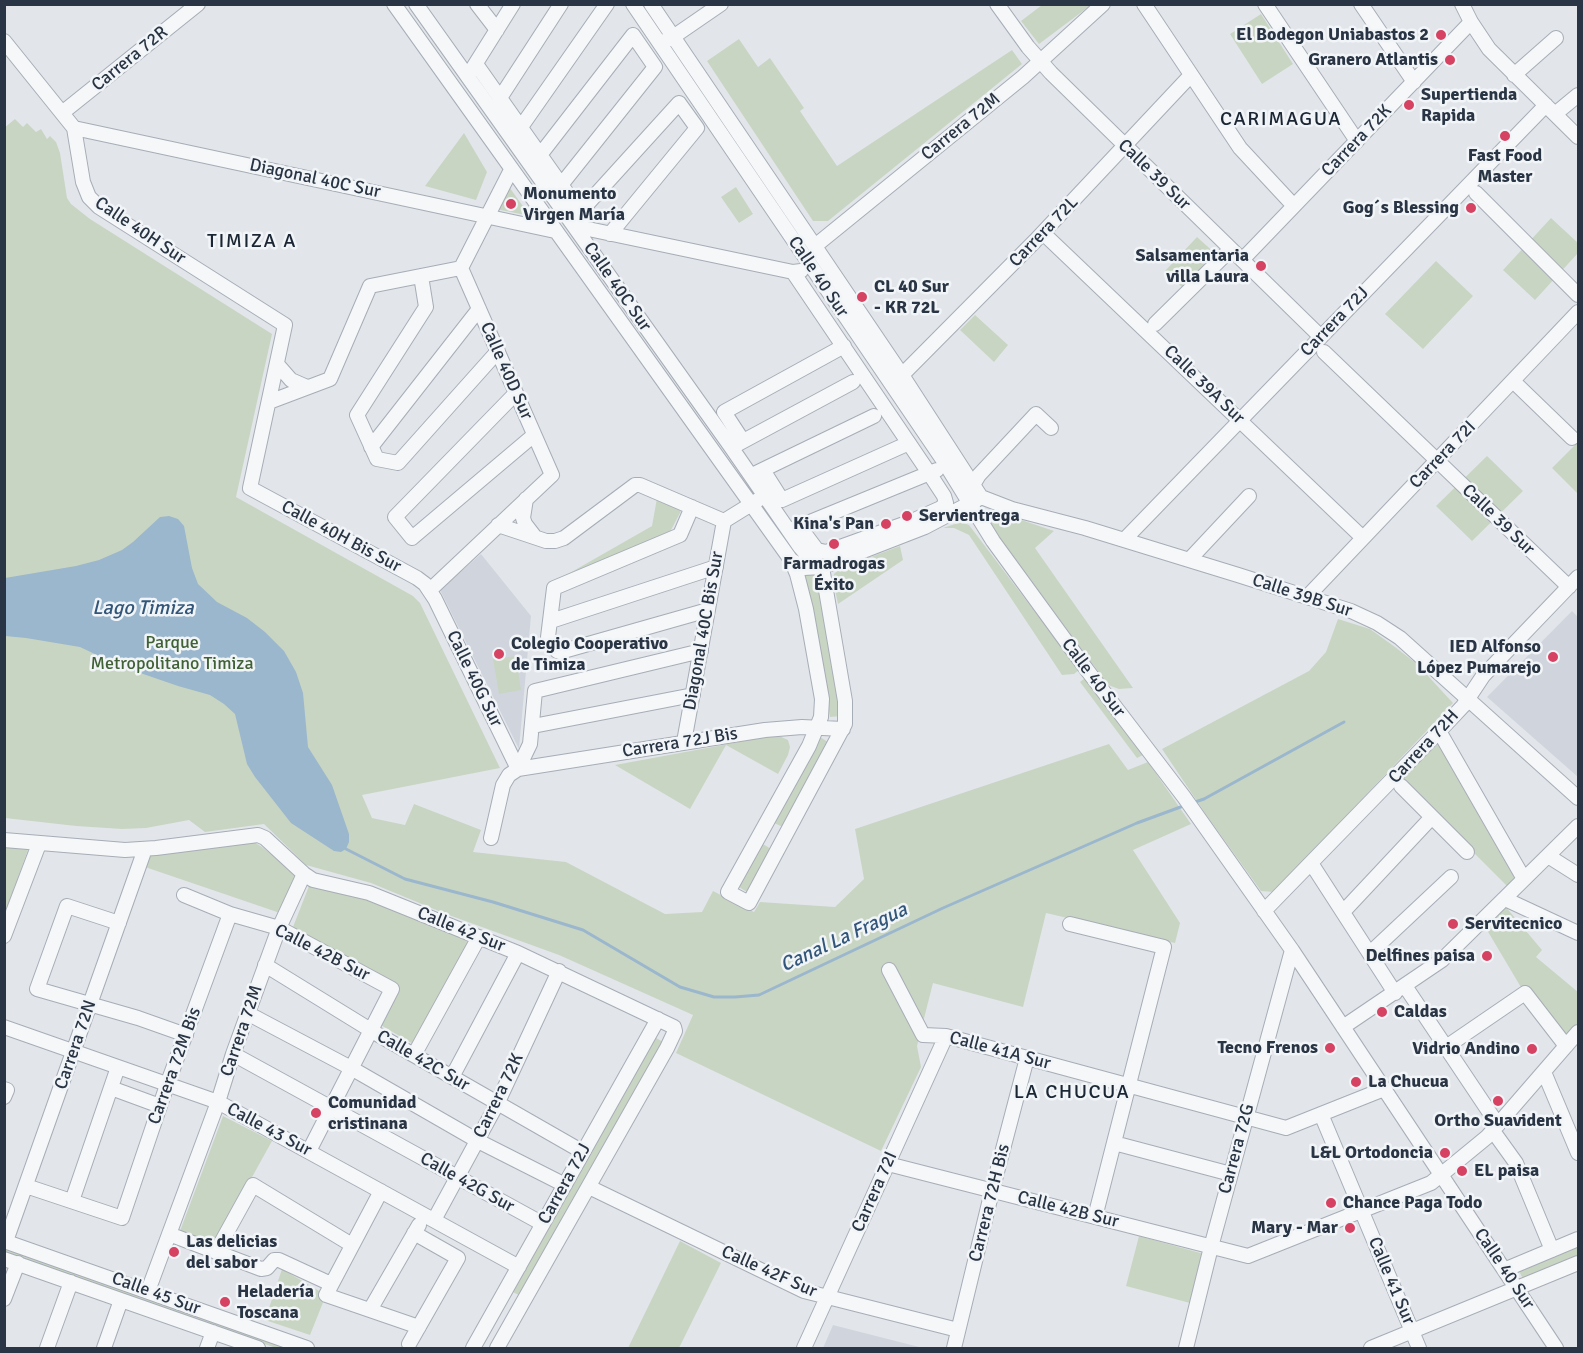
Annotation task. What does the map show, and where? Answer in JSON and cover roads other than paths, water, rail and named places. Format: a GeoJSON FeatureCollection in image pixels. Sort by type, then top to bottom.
{"type":"FeatureCollection","features":[{"type":"Feature","properties":{"kind":"street","name":"Carrera 72R"},"geometry":{"type":"LineString","coordinates":[[62,113],[198,4]]}},
{"type":"Feature","properties":{"kind":"street","name":"Calle 40C Sur"},"geometry":{"type":"LineString","coordinates":[[394,4],[791,560]]}},
{"type":"Feature","properties":{"kind":"street","name":"Calle 40C Sur"},"geometry":{"type":"LineString","coordinates":[[416,4],[614,283],[757,473],[782,500],[909,443]]}},
{"type":"Feature","properties":{"kind":"street"},"geometry":{"type":"LineString","coordinates":[[477,4],[497,30]]}},
{"type":"Feature","properties":{"kind":"street"},"geometry":{"type":"LineString","coordinates":[[457,94],[513,4]]}},
{"type":"Feature","properties":{"kind":"street"},"geometry":{"type":"LineString","coordinates":[[500,98],[561,4]]}},
{"type":"Feature","properties":{"kind":"street"},"geometry":{"type":"LineString","coordinates":[[521,127],[607,4]]}},
{"type":"Feature","properties":{"kind":"street","name":"Calle 40 Sur"},"geometry":{"type":"LineString","coordinates":[[633,4],[812,268],[973,478],[975,500]]}},
{"type":"Feature","properties":{"kind":"street","name":"Calle 40 Sur"},"geometry":{"type":"LineString","coordinates":[[651,4],[815,246],[947,466],[975,500],[993,541],[1202,821],[1292,950],[1556,1348]]}},
{"type":"Feature","properties":{"kind":"street"},"geometry":{"type":"LineString","coordinates":[[662,47],[721,4]]}},
{"type":"Feature","properties":{"kind":"street","name":"Calle 39 Sur"},"geometry":{"type":"LineString","coordinates":[[996,4],[1040,62],[1321,337]]}},
{"type":"Feature","properties":{"kind":"street","name":"Carrera 72M"},"geometry":{"type":"LineString","coordinates":[[815,246],[1040,62],[1103,4]]}},
{"type":"Feature","properties":{"kind":"street"},"geometry":{"type":"LineString","coordinates":[[1144,4],[1240,148],[1294,206]]}},
{"type":"Feature","properties":{"kind":"street"},"geometry":{"type":"LineString","coordinates":[[1265,4],[1357,141]]}},
{"type":"Feature","properties":{"kind":"street"},"geometry":{"type":"LineString","coordinates":[[1362,4],[1414,82]]}},
{"type":"Feature","properties":{"kind":"street"},"geometry":{"type":"LineString","coordinates":[[1462,4],[1489,49],[1578,137]]}},
{"type":"Feature","properties":{"kind":"street","name":"Carrera 72K"},"geometry":{"type":"LineString","coordinates":[[1242,260],[1471,22]]}},
{"type":"Feature","properties":{"kind":"street"},"geometry":{"type":"LineString","coordinates":[[540,155],[633,35],[655,67],[561,184]]}},
{"type":"Feature","properties":{"kind":"street"},"geometry":{"type":"LineString","coordinates":[[1515,75],[1556,38]]}},
{"type":"Feature","properties":{"kind":"street","name":"Calle 40H Sur"},"geometry":{"type":"LineString","coordinates":[[4,41],[74,128],[83,182],[89,197],[99,207],[285,325],[277,364]]}},
{"type":"Feature","properties":{"kind":"street","name":"Calle 40C Sur"},"geometry":{"type":"LineString","coordinates":[[476,64],[594,230]]}},
{"type":"Feature","properties":{"kind":"street","name":"Carrera 72L"},"geometry":{"type":"LineString","coordinates":[[897,380],[1043,232],[1191,75]]}},
{"type":"Feature","properties":{"kind":"street","name":"Carrera 72J"},"geometry":{"type":"LineString","coordinates":[[1124,540],[1321,337],[1550,110],[1578,95]]}},
{"type":"Feature","properties":{"kind":"street"},"geometry":{"type":"LineString","coordinates":[[580,212],[679,103],[697,128],[610,234]]}},
{"type":"Feature","properties":{"kind":"street","name":"Diagonal 40C Sur"},"geometry":{"type":"LineString","coordinates":[[74,128],[555,231]]}},
{"type":"Feature","properties":{"kind":"street"},"geometry":{"type":"LineString","coordinates":[[269,402],[330,378],[370,286],[461,268],[511,170]]}},
{"type":"Feature","properties":{"kind":"street"},"geometry":{"type":"LineString","coordinates":[[1476,193],[1578,295]]}},
{"type":"Feature","properties":{"kind":"street"},"geometry":{"type":"LineString","coordinates":[[574,226],[793,272],[812,268]]}},
{"type":"Feature","properties":{"kind":"street","name":"Calle 39A Sur"},"geometry":{"type":"LineString","coordinates":[[1043,232],[1363,538]]}},
{"type":"Feature","properties":{"kind":"street"},"geometry":{"type":"LineString","coordinates":[[1155,324],[1231,249]]}},
{"type":"Feature","properties":{"kind":"street","name":"Calle 40D Sur"},"geometry":{"type":"LineString","coordinates":[[461,268],[552,474],[526,499]]}},
{"type":"Feature","properties":{"kind":"street","name":"Calle 40 Sur"},"geometry":{"type":"LineString","coordinates":[[793,272],[946,499],[945,505],[941,508],[845,552]]}},
{"type":"Feature","properties":{"kind":"street"},"geometry":{"type":"LineString","coordinates":[[421,276],[426,307],[357,415],[377,459],[398,463],[498,351]]}},
{"type":"Feature","properties":{"kind":"street"},"geometry":{"type":"LineString","coordinates":[[599,294],[614,283]]}},
{"type":"Feature","properties":{"kind":"street"},"geometry":{"type":"LineString","coordinates":[[371,447],[479,309]]}},
{"type":"Feature","properties":{"kind":"street","name":"Carrera 72I"},"geometry":{"type":"LineString","coordinates":[[1307,597],[1578,312]]}},
{"type":"Feature","properties":{"kind":"street","name":"Calle 40C Sur"},"geometry":{"type":"LineString","coordinates":[[737,444],[724,412],[844,346]]}},
{"type":"Feature","properties":{"kind":"street","name":"Calle 39 Sur"},"geometry":{"type":"LineString","coordinates":[[1324,352],[1437,461],[1575,584]]}},
{"type":"Feature","properties":{"kind":"street"},"geometry":{"type":"LineString","coordinates":[[277,364],[291,380],[307,387]]}},
{"type":"Feature","properties":{"kind":"street"},"geometry":{"type":"LineString","coordinates":[[269,402],[277,364]]}},
{"type":"Feature","properties":{"kind":"street"},"geometry":{"type":"LineString","coordinates":[[1513,381],[1572,438]]}},
{"type":"Feature","properties":{"kind":"street"},"geometry":{"type":"LineString","coordinates":[[737,444],[853,382]]}},
{"type":"Feature","properties":{"kind":"street"},"geometry":{"type":"LineString","coordinates":[[516,393],[395,517],[412,538],[534,435]]}},
{"type":"Feature","properties":{"kind":"street","name":"Calle 40H Bis Sur"},"geometry":{"type":"LineString","coordinates":[[269,402],[250,488],[417,578],[430,590]]}},
{"type":"Feature","properties":{"kind":"street"},"geometry":{"type":"LineString","coordinates":[[973,478],[1036,414],[1050,428]]}},
{"type":"Feature","properties":{"kind":"street"},"geometry":{"type":"LineString","coordinates":[[757,473],[874,416]]}},
{"type":"Feature","properties":{"kind":"street"},"geometry":{"type":"LineString","coordinates":[[845,552],[821,552],[794,529],[947,466]]}},
{"type":"Feature","properties":{"kind":"street","name":"Calle 40C Sur"},"geometry":{"type":"LineString","coordinates":[[757,473],[765,496],[794,529],[805,554],[822,567]]}},
{"type":"Feature","properties":{"kind":"street"},"geometry":{"type":"LineString","coordinates":[[498,525],[536,538],[555,541],[564,538],[630,488],[640,486],[724,521],[765,496]]}},
{"type":"Feature","properties":{"kind":"street"},"geometry":{"type":"LineString","coordinates":[[1189,560],[1249,496]]}},
{"type":"Feature","properties":{"kind":"street"},"geometry":{"type":"LineString","coordinates":[[430,590],[526,499]]}},
{"type":"Feature","properties":{"kind":"street"},"geometry":{"type":"LineString","coordinates":[[526,499],[523,518],[536,538]]}},
{"type":"Feature","properties":{"kind":"street"},"geometry":{"type":"LineString","coordinates":[[791,560],[804,568],[822,567],[845,552],[925,527],[975,500]]}},
{"type":"Feature","properties":{"kind":"street","name":"Calle 39B Sur"},"geometry":{"type":"LineString","coordinates":[[975,500],[1012,508],[1124,540],[1351,611],[1389,630],[1578,798]]}},
{"type":"Feature","properties":{"kind":"street"},"geometry":{"type":"LineString","coordinates":[[692,507],[680,535],[556,586],[552,590],[548,637],[560,652],[708,610]]}},
{"type":"Feature","properties":{"kind":"street","name":"Diagonal 40C Bis Sur"},"geometry":{"type":"LineString","coordinates":[[684,742],[724,521]]}},
{"type":"Feature","properties":{"kind":"street"},"geometry":{"type":"LineString","coordinates":[[791,560],[802,587],[822,699],[821,717],[818,728],[728,892],[748,903],[843,729],[846,717],[822,567]]}},
{"type":"Feature","properties":{"kind":"street"},"geometry":{"type":"LineString","coordinates":[[550,621],[716,567]]}},
{"type":"Feature","properties":{"kind":"street","name":"Carrera 72H"},"geometry":{"type":"LineString","coordinates":[[1264,911],[1439,731],[1467,699],[1483,676],[1575,584]]}},
{"type":"Feature","properties":{"kind":"street","name":"Calle 40G Sur"},"geometry":{"type":"LineString","coordinates":[[430,590],[518,769]]}},
{"type":"Feature","properties":{"kind":"street"},"geometry":{"type":"LineString","coordinates":[[490,838],[503,785],[509,774],[518,769],[527,753],[533,726],[535,691],[701,651]]}},
{"type":"Feature","properties":{"kind":"street"},"geometry":{"type":"LineString","coordinates":[[533,726],[693,695]]}},
{"type":"Feature","properties":{"kind":"street","name":"Carrera 72J Bis"},"geometry":{"type":"LineString","coordinates":[[518,769],[783,728],[843,729]]}},
{"type":"Feature","properties":{"kind":"street"},"geometry":{"type":"LineString","coordinates":[[1439,731],[1524,879]]}},
{"type":"Feature","properties":{"kind":"street"},"geometry":{"type":"LineString","coordinates":[[1401,786],[1467,852]]}},
{"type":"Feature","properties":{"kind":"street"},"geometry":{"type":"LineString","coordinates":[[1343,912],[1432,817]]}},
{"type":"Feature","properties":{"kind":"street"},"geometry":{"type":"LineString","coordinates":[[1343,1027],[1442,960],[1578,826]]}},
{"type":"Feature","properties":{"kind":"street"},"geometry":{"type":"LineString","coordinates":[[763,830],[782,841]]}},
{"type":"Feature","properties":{"kind":"street","name":"Calle 42 Sur"},"geometry":{"type":"LineString","coordinates":[[145,849],[258,835],[265,838],[304,874],[322,883],[369,893],[479,937],[559,970],[676,1028]]}},
{"type":"Feature","properties":{"kind":"street"},"geometry":{"type":"LineString","coordinates":[[4,840],[124,850],[145,849]]}},
{"type":"Feature","properties":{"kind":"street"},"geometry":{"type":"LineString","coordinates":[[4,936],[39,844]]}},
{"type":"Feature","properties":{"kind":"street","name":"Carrera 72N"},"geometry":{"type":"LineString","coordinates":[[5,1241],[145,849]]}},
{"type":"Feature","properties":{"kind":"street"},"geometry":{"type":"LineString","coordinates":[[1548,856],[1578,875]]}},
{"type":"Feature","properties":{"kind":"street"},"geometry":{"type":"LineString","coordinates":[[1311,863],[1370,953],[1446,1047],[1516,1163],[1552,1250]]}},
{"type":"Feature","properties":{"kind":"street","name":"Carrera 72M"},"geometry":{"type":"LineString","coordinates":[[148,1292],[218,1102],[247,1013],[279,928],[304,874]]}},
{"type":"Feature","properties":{"kind":"street"},"geometry":{"type":"LineString","coordinates":[[1370,953],[1451,877]]}},
{"type":"Feature","properties":{"kind":"street","name":"Calle 42B Sur"},"geometry":{"type":"LineString","coordinates":[[184,894],[230,914],[279,928],[392,989],[370,1030]]}},
{"type":"Feature","properties":{"kind":"street"},"geometry":{"type":"LineString","coordinates":[[1505,898],[1578,933]]}},
{"type":"Feature","properties":{"kind":"street"},"geometry":{"type":"LineString","coordinates":[[118,923],[67,906],[37,989],[138,1018],[186,1035]]}},
{"type":"Feature","properties":{"kind":"street","name":"Carrera 72M Bis"},"geometry":{"type":"LineString","coordinates":[[72,1201],[122,1218],[167,1085],[230,914]]}},
{"type":"Feature","properties":{"kind":"street"},"geometry":{"type":"LineString","coordinates":[[1070,924],[1164,947],[1095,1217]]}},
{"type":"Feature","properties":{"kind":"street"},"geometry":{"type":"LineString","coordinates":[[414,1055],[479,937]]}},
{"type":"Feature","properties":{"kind":"street","name":"Carrera 72G"},"geometry":{"type":"LineString","coordinates":[[1186,1348],[1211,1247],[1292,950]]}},
{"type":"Feature","properties":{"kind":"street"},"geometry":{"type":"LineString","coordinates":[[452,1077],[518,953]]}},
{"type":"Feature","properties":{"kind":"street","name":"Calle 42C Sur"},"geometry":{"type":"LineString","coordinates":[[265,965],[370,1030],[583,1152]]}},
{"type":"Feature","properties":{"kind":"street","name":"Carrera 72K"},"geometry":{"type":"LineString","coordinates":[[370,1310],[414,1233],[429,1217],[457,1178],[478,1141],[559,970]]}},
{"type":"Feature","properties":{"kind":"street","name":"Calle 41A Sur"},"geometry":{"type":"LineString","coordinates":[[889,970],[923,1035],[946,1036],[1286,1128],[1322,1114]]}},
{"type":"Feature","properties":{"kind":"street"},"geometry":{"type":"LineString","coordinates":[[1362,1212],[1419,1189],[1442,1176],[1495,1128],[1574,1039],[1525,993],[1446,1047]]}},
{"type":"Feature","properties":{"kind":"street"},"geometry":{"type":"LineString","coordinates":[[247,1013],[351,1068],[478,1141],[565,1185]]}},
{"type":"Feature","properties":{"kind":"street","name":"Carrera 72J"},"geometry":{"type":"LineString","coordinates":[[473,1348],[658,1019]]}},
{"type":"Feature","properties":{"kind":"street","name":"Calle 43 Sur"},"geometry":{"type":"LineString","coordinates":[[4,1027],[218,1102],[519,1267]]}},
{"type":"Feature","properties":{"kind":"street","name":"Carrera 72J"},"geometry":{"type":"LineString","coordinates":[[497,1348],[667,1048],[676,1028]]}},
{"type":"Feature","properties":{"kind":"street"},"geometry":{"type":"LineString","coordinates":[[309,1151],[370,1030]]}},
{"type":"Feature","properties":{"kind":"street","name":"Carrera 72I"},"geometry":{"type":"LineString","coordinates":[[804,1348],[946,1036]]}},
{"type":"Feature","properties":{"kind":"street","name":"Calle 42G Sur"},"geometry":{"type":"LineString","coordinates":[[233,1054],[543,1224]]}},
{"type":"Feature","properties":{"kind":"street","name":"Carrera 72H Bis"},"geometry":{"type":"LineString","coordinates":[[954,1348],[1027,1058]]}},
{"type":"Feature","properties":{"kind":"street"},"geometry":{"type":"LineString","coordinates":[[26,1186],[72,1201],[118,1067]]}},
{"type":"Feature","properties":{"kind":"street"},"geometry":{"type":"LineString","coordinates":[[1544,1072],[1578,1154]]}},
{"type":"Feature","properties":{"kind":"street"},"geometry":{"type":"LineString","coordinates":[[111,1088],[160,1106]]}},
{"type":"Feature","properties":{"kind":"street"},"geometry":{"type":"LineString","coordinates":[[1322,1114],[1384,1089]]}},
{"type":"Feature","properties":{"kind":"street","name":"Calle 41 Sur"},"geometry":{"type":"LineString","coordinates":[[1322,1114],[1419,1348]]}},
{"type":"Feature","properties":{"kind":"street"},"geometry":{"type":"LineString","coordinates":[[1114,1143],[1231,1174]]}},
{"type":"Feature","properties":{"kind":"street","name":"Calle 42B Sur"},"geometry":{"type":"LineString","coordinates":[[888,1164],[1248,1256],[1362,1212]]}},
{"type":"Feature","properties":{"kind":"street"},"geometry":{"type":"LineString","coordinates":[[216,1252],[253,1185],[352,1245]]}},
{"type":"Feature","properties":{"kind":"street","name":"Calle 42F Sur"},"geometry":{"type":"LineString","coordinates":[[589,1187],[804,1291],[958,1330]]}},
{"type":"Feature","properties":{"kind":"street"},"geometry":{"type":"LineString","coordinates":[[329,1289],[381,1191]]}},
{"type":"Feature","properties":{"kind":"street"},"geometry":{"type":"LineString","coordinates":[[409,1344],[458,1258],[414,1233]]}},
{"type":"Feature","properties":{"kind":"street"},"geometry":{"type":"LineString","coordinates":[[169,1234],[261,1269],[267,1268],[274,1260],[279,1260],[370,1310],[419,1327]]}},
{"type":"Feature","properties":{"kind":"street"},"geometry":{"type":"LineString","coordinates":[[1504,1270],[1578,1239]]}},
{"type":"Feature","properties":{"kind":"street","name":"Calle 45 Sur"},"geometry":{"type":"LineString","coordinates":[[5,1241],[308,1348]]}},
{"type":"Feature","properties":{"kind":"street"},"geometry":{"type":"LineString","coordinates":[[4,1299],[11,1261]]}},
{"type":"Feature","properties":{"kind":"street","name":"Calle 45 Sur"},"geometry":{"type":"LineString","coordinates":[[11,1261],[258,1348]]}},
{"type":"Feature","properties":{"kind":"street"},"geometry":{"type":"LineString","coordinates":[[1371,1348],[1578,1263]]}},
{"type":"Feature","properties":{"kind":"street"},"geometry":{"type":"LineString","coordinates":[[47,1348],[71,1282]]}},
{"type":"Feature","properties":{"kind":"street"},"geometry":{"type":"LineString","coordinates":[[105,1348],[121,1300]]}},
{"type":"Feature","properties":{"kind":"street"},"geometry":{"type":"LineString","coordinates":[[500,1301],[519,1312]]}},
{"type":"Feature","properties":{"kind":"street"},"geometry":{"type":"LineString","coordinates":[[207,1348],[213,1332]]}},
{"type":"Feature","properties":{"kind":"water","name":"Lago Timiza"},"geometry":{"type":"Polygon","coordinates":[[[169,516],[178,519],[184,526],[192,568],[198,584],[217,602],[247,618],[265,632],[284,651],[296,672],[303,693],[308,747],[332,785],[349,834],[346,849],[341,852],[334,851],[291,823],[247,764],[235,714],[210,695],[120,666],[80,647],[5,636],[5,578],[99,560],[122,550],[160,517],[169,516]]]}},
{"type":"Feature","properties":{"kind":"waterway","name":"Canal La Fragua"},"geometry":{"type":"LineString","coordinates":[[1192,803],[1204,799],[1344,722]]}},
{"type":"Feature","properties":{"kind":"waterway","name":"Canal La Fragua"},"geometry":{"type":"LineString","coordinates":[[346,849],[405,879],[493,902],[583,930],[680,987],[714,997],[735,997],[759,995],[943,908],[1137,823],[1186,805]]}},
{"type":"Feature","properties":{"kind":"place","name":"El Bodegon Uniabastos 2"},"geometry":{"type":"Point","coordinates":[1441,35]}},
{"type":"Feature","properties":{"kind":"place","name":"Granero Atlantis"},"geometry":{"type":"Point","coordinates":[1450,60]}},
{"type":"Feature","properties":{"kind":"place","name":"Supertienda Rapida"},"geometry":{"type":"Point","coordinates":[1409,105]}},
{"type":"Feature","properties":{"kind":"place","name":"Fast Food Master"},"geometry":{"type":"Point","coordinates":[1505,136]}},
{"type":"Feature","properties":{"kind":"place","name":"Monumento Virgen María"},"geometry":{"type":"Point","coordinates":[511,204]}},
{"type":"Feature","properties":{"kind":"place","name":"Gog´s Blessing"},"geometry":{"type":"Point","coordinates":[1471,208]}},
{"type":"Feature","properties":{"kind":"place","name":"Salsamentaria villa Laura"},"geometry":{"type":"Point","coordinates":[1261,266]}},
{"type":"Feature","properties":{"kind":"place","name":"CL 40 Sur - KR 72L"},"geometry":{"type":"Point","coordinates":[862,297]}},
{"type":"Feature","properties":{"kind":"place","name":"Servientrega"},"geometry":{"type":"Point","coordinates":[907,516]}},
{"type":"Feature","properties":{"kind":"place","name":"Kina's Pan"},"geometry":{"type":"Point","coordinates":[886,524]}},
{"type":"Feature","properties":{"kind":"place","name":"Farmadrogas Éxito"},"geometry":{"type":"Point","coordinates":[834,544]}},
{"type":"Feature","properties":{"kind":"place","name":"Colegio Cooperativo de Timiza"},"geometry":{"type":"Point","coordinates":[499,654]}},
{"type":"Feature","properties":{"kind":"place","name":"IED Alfonso López Pumarejo"},"geometry":{"type":"Point","coordinates":[1553,657]}},
{"type":"Feature","properties":{"kind":"place","name":"Servitecnico"},"geometry":{"type":"Point","coordinates":[1453,924]}},
{"type":"Feature","properties":{"kind":"place","name":"Delfines paisa"},"geometry":{"type":"Point","coordinates":[1487,956]}},
{"type":"Feature","properties":{"kind":"place","name":"Caldas"},"geometry":{"type":"Point","coordinates":[1382,1012]}},
{"type":"Feature","properties":{"kind":"place","name":"Tecno Frenos"},"geometry":{"type":"Point","coordinates":[1330,1048]}},
{"type":"Feature","properties":{"kind":"place","name":"Vidrio Andino"},"geometry":{"type":"Point","coordinates":[1532,1049]}},
{"type":"Feature","properties":{"kind":"place","name":"La Chucua"},"geometry":{"type":"Point","coordinates":[1356,1082]}},
{"type":"Feature","properties":{"kind":"place","name":"Ortho Suavident"},"geometry":{"type":"Point","coordinates":[1498,1101]}},
{"type":"Feature","properties":{"kind":"place","name":"Comunidad cristinana"},"geometry":{"type":"Point","coordinates":[316,1113]}},
{"type":"Feature","properties":{"kind":"place","name":"L&L Ortodoncia"},"geometry":{"type":"Point","coordinates":[1445,1153]}},
{"type":"Feature","properties":{"kind":"place","name":"EL paisa"},"geometry":{"type":"Point","coordinates":[1462,1171]}},
{"type":"Feature","properties":{"kind":"place","name":"Chance Paga Todo"},"geometry":{"type":"Point","coordinates":[1331,1203]}},
{"type":"Feature","properties":{"kind":"place","name":"Mary - Mar"},"geometry":{"type":"Point","coordinates":[1350,1228]}},
{"type":"Feature","properties":{"kind":"place","name":"Las delicias del sabor"},"geometry":{"type":"Point","coordinates":[174,1252]}},
{"type":"Feature","properties":{"kind":"place","name":"Heladería Toscana"},"geometry":{"type":"Point","coordinates":[225,1302]}},
{"type":"Feature","properties":{"kind":"district","name":"CARIMAGUA"},"geometry":{"type":"Point","coordinates":[1281,120]}},
{"type":"Feature","properties":{"kind":"district","name":"TIMIZA A"},"geometry":{"type":"Point","coordinates":[252,242]}},
{"type":"Feature","properties":{"kind":"district","name":"LA CHUCUA"},"geometry":{"type":"Point","coordinates":[1072,1093]}},
{"type":"Feature","properties":{"kind":"park label","name":"Parque Metropolitano Timiza"},"geometry":{"type":"Point","coordinates":[172,653]}}]}
